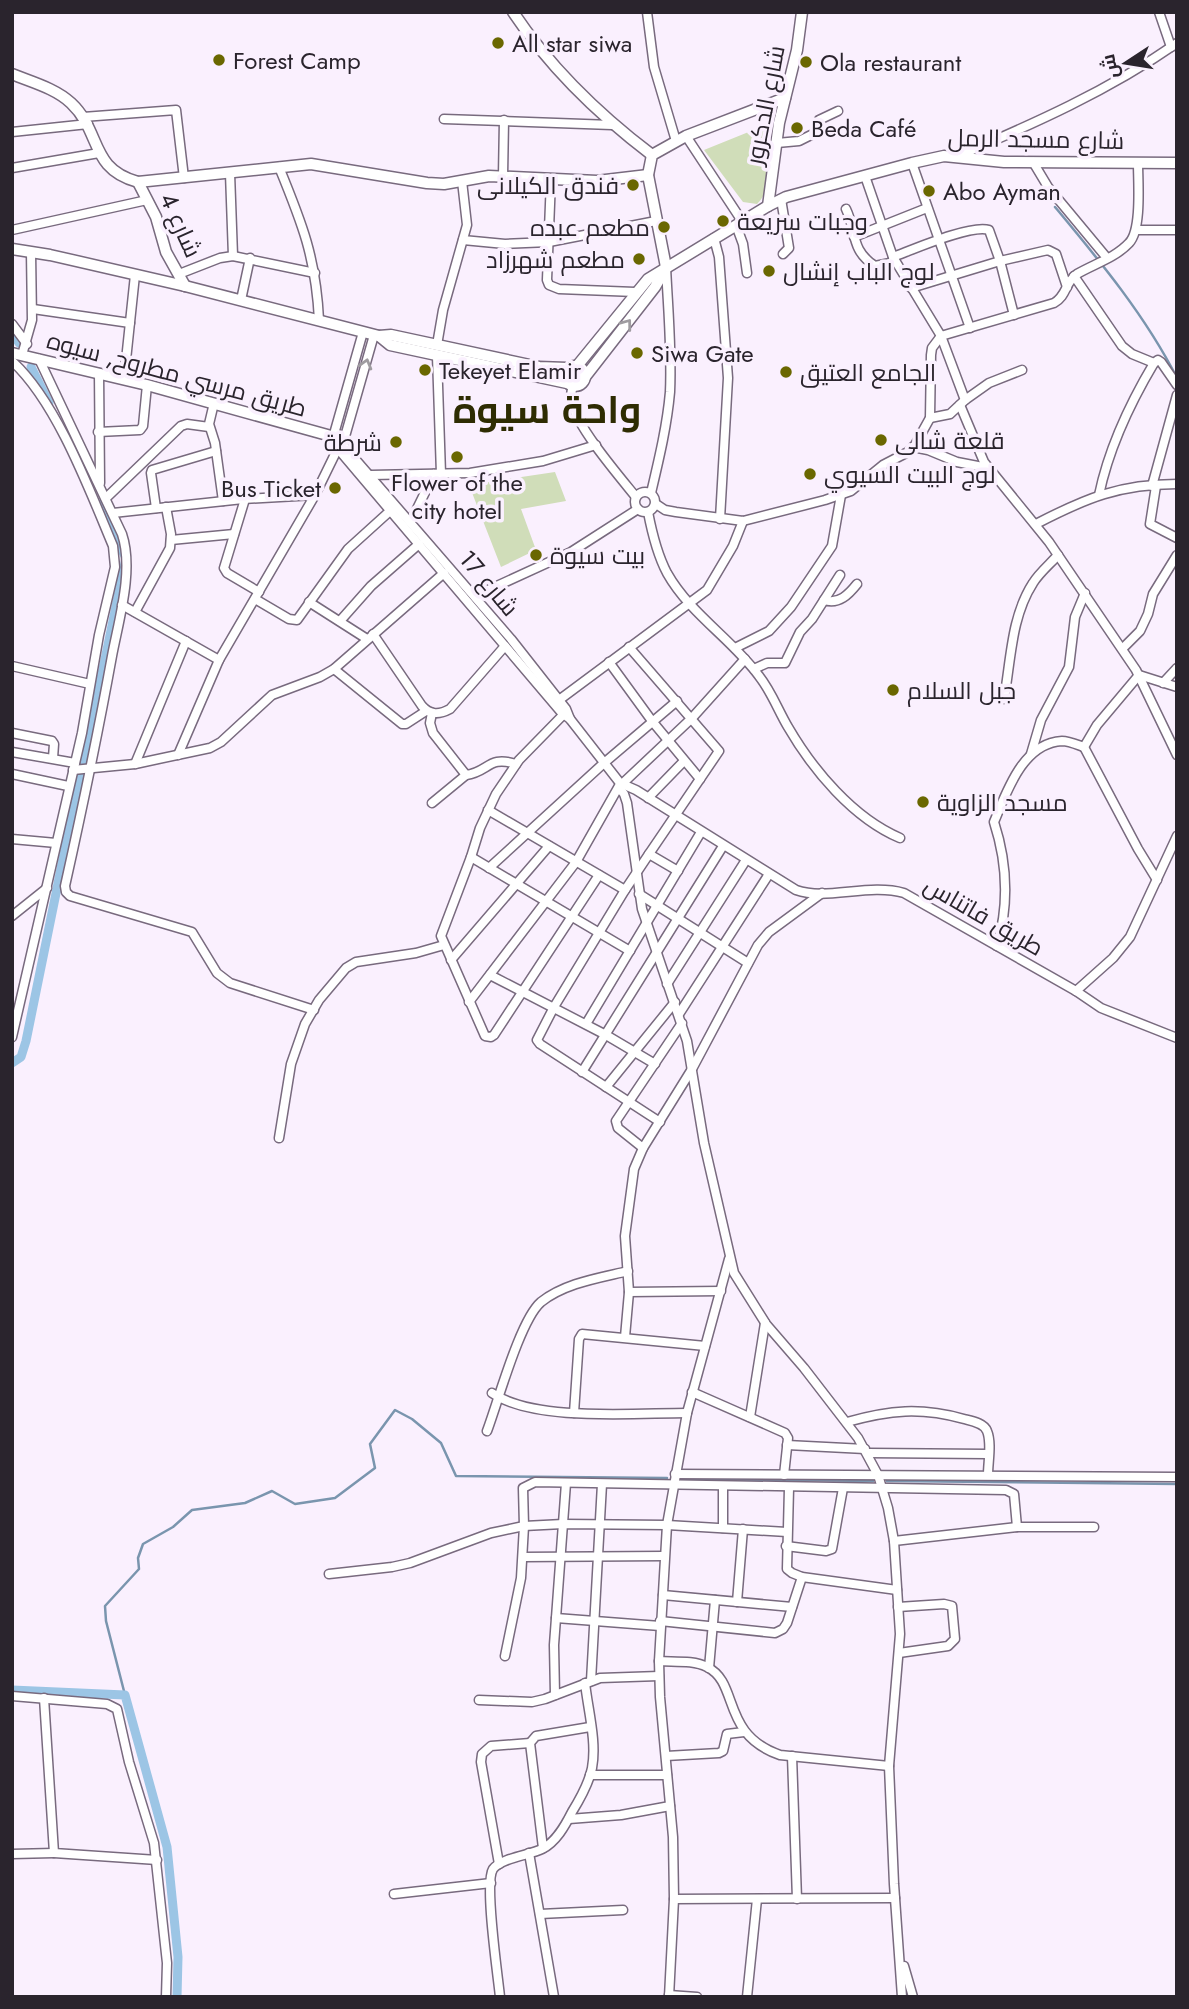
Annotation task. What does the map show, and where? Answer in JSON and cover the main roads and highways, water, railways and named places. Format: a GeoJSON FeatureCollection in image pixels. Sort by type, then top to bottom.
{"type":"FeatureCollection","features":[{"type":"Feature","properties":{"kind":"waterway"},"geometry":{"type":"LineString","coordinates":[[1055,207],[1136,310],[1177,378]]}},
{"type":"Feature","properties":{"kind":"waterway"},"geometry":{"type":"LineString","coordinates":[[12,333],[19,343]]}},
{"type":"Feature","properties":{"kind":"waterway"},"geometry":{"type":"LineString","coordinates":[[31,367],[49,403]]}},
{"type":"Feature","properties":{"kind":"waterway"},"geometry":{"type":"LineString","coordinates":[[84,761],[126,558],[99,504]]}},
{"type":"Feature","properties":{"kind":"waterway"},"geometry":{"type":"LineString","coordinates":[[12,1063],[21,1057],[26,1041],[80,775]]}},
{"type":"Feature","properties":{"kind":"waterway"},"geometry":{"type":"LineString","coordinates":[[125,1695],[106,1621],[105,1606],[139,1569],[138,1558],[143,1544],[173,1527],[192,1510],[245,1503],[272,1491],[295,1504],[335,1498],[375,1468],[370,1444],[395,1410],[412,1419],[441,1443],[456,1476],[667,1478]]}},
{"type":"Feature","properties":{"kind":"waterway"},"geometry":{"type":"LineString","coordinates":[[681,1479],[873,1481]]}},
{"type":"Feature","properties":{"kind":"waterway"},"geometry":{"type":"LineString","coordinates":[[887,1481],[1177,1484]]}},
{"type":"Feature","properties":{"kind":"waterway"},"geometry":{"type":"LineString","coordinates":[[12,1690],[125,1695],[167,1847],[178,1957],[177,1997]]}},
{"type":"Feature","properties":{"kind":"place","name":"All star siwa"},"geometry":{"type":"Point","coordinates":[498,43]}},
{"type":"Feature","properties":{"kind":"place","name":"Forest Camp"},"geometry":{"type":"Point","coordinates":[219,60]}},
{"type":"Feature","properties":{"kind":"place","name":"Ola restaurant"},"geometry":{"type":"Point","coordinates":[806,62]}},
{"type":"Feature","properties":{"kind":"place","name":"Beda Café"},"geometry":{"type":"Point","coordinates":[797,128]}},
{"type":"Feature","properties":{"kind":"place","name":"فندق الكيلانى"},"geometry":{"type":"Point","coordinates":[633,185]}},
{"type":"Feature","properties":{"kind":"place","name":"Abo Ayman"},"geometry":{"type":"Point","coordinates":[929,191]}},
{"type":"Feature","properties":{"kind":"place","name":"وجبات سريعة"},"geometry":{"type":"Point","coordinates":[723,221]}},
{"type":"Feature","properties":{"kind":"place","name":"مطعم عبده"},"geometry":{"type":"Point","coordinates":[664,227]}},
{"type":"Feature","properties":{"kind":"place","name":"مطعم شهرزاد"},"geometry":{"type":"Point","coordinates":[639,259]}},
{"type":"Feature","properties":{"kind":"place","name":"لوج الباب إنشال"},"geometry":{"type":"Point","coordinates":[769,271]}},
{"type":"Feature","properties":{"kind":"place","name":"Siwa Gate"},"geometry":{"type":"Point","coordinates":[637,353]}},
{"type":"Feature","properties":{"kind":"place","name":"Tekeyet Elamir"},"geometry":{"type":"Point","coordinates":[425,370]}},
{"type":"Feature","properties":{"kind":"place","name":"الجامع العتيق"},"geometry":{"type":"Point","coordinates":[786,372]}},
{"type":"Feature","properties":{"kind":"place","name":"قلعة شالى"},"geometry":{"type":"Point","coordinates":[881,440]}},
{"type":"Feature","properties":{"kind":"place","name":"شرطة"},"geometry":{"type":"Point","coordinates":[396,442]}},
{"type":"Feature","properties":{"kind":"place","name":"Flower of the city hotel"},"geometry":{"type":"Point","coordinates":[457,457]}},
{"type":"Feature","properties":{"kind":"place","name":"لوج البيت السيوي"},"geometry":{"type":"Point","coordinates":[810,474]}},
{"type":"Feature","properties":{"kind":"place","name":"Bus Ticket"},"geometry":{"type":"Point","coordinates":[335,488]}},
{"type":"Feature","properties":{"kind":"place","name":"بيت سيوة"},"geometry":{"type":"Point","coordinates":[536,555]}},
{"type":"Feature","properties":{"kind":"place","name":"جبل السلام"},"geometry":{"type":"Point","coordinates":[893,690]}},
{"type":"Feature","properties":{"kind":"place","name":"مسجد الزاوية"},"geometry":{"type":"Point","coordinates":[923,802]}},
{"type":"Feature","properties":{"kind":"district","name":"واحة سيوة"},"geometry":{"type":"Point","coordinates":[547,409]}}]}
